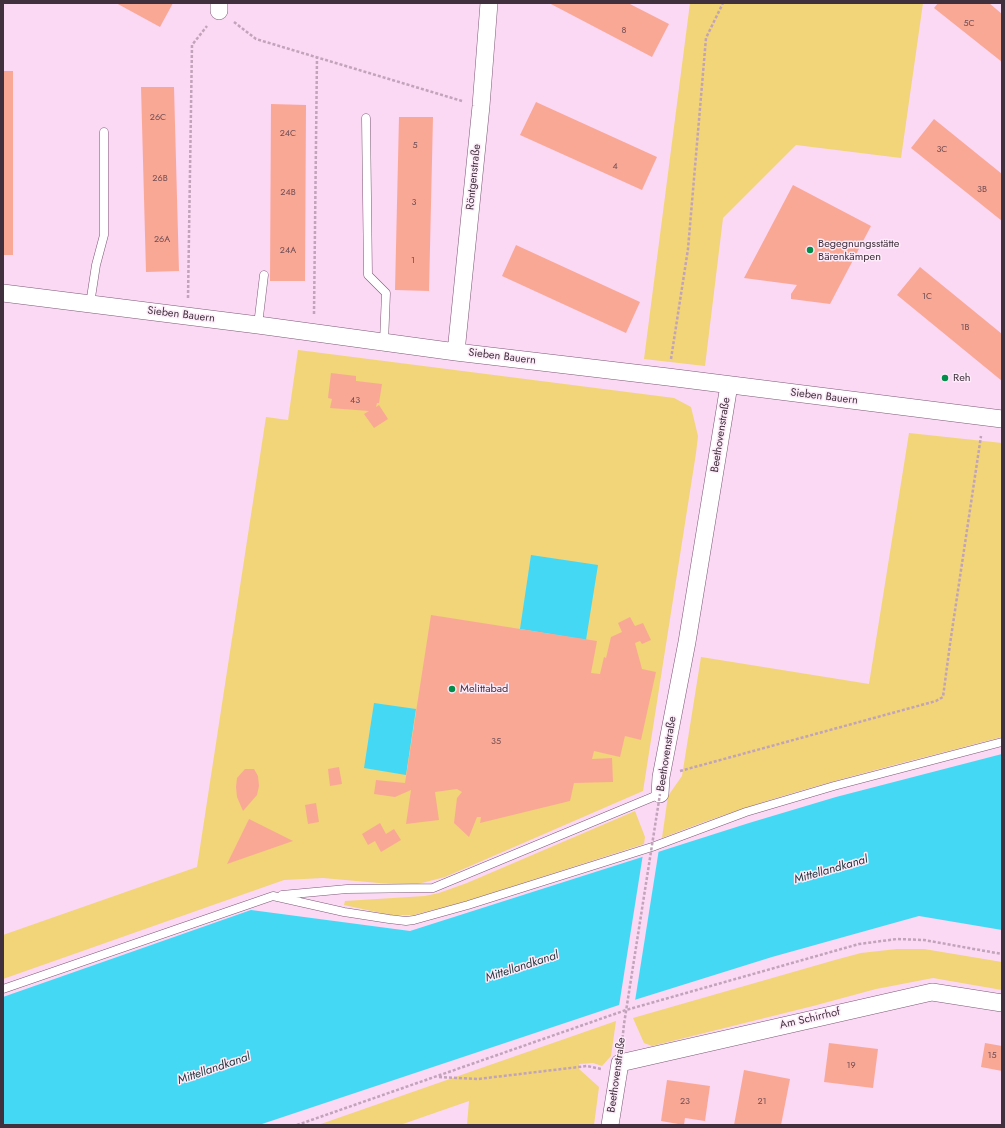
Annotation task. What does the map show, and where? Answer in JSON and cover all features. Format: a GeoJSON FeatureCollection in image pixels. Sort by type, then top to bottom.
{"type":"FeatureCollection","features":[{"type":"Feature","properties":{"kind":"street","name":"Röntgenstraße"},"geometry":{"type":"LineString","coordinates":[[456,352],[481,106],[489,3]]}},
{"type":"Feature","properties":{"kind":"street","name":"Sieben Bauern"},"geometry":{"type":"LineString","coordinates":[[3,293],[258,325],[456,352],[1002,419]]}},
{"type":"Feature","properties":{"kind":"street","name":"Beethovenstraße"},"geometry":{"type":"LineString","coordinates":[[660,794],[661,776],[687,642],[729,385]]}},
{"type":"Feature","properties":{"kind":"street","name":"Am Schirrhof"},"geometry":{"type":"LineString","coordinates":[[619,1069],[932,992],[1002,1003]]}},
{"type":"Feature","properties":{"kind":"street","name":"Beethovenstraße"},"geometry":{"type":"LineString","coordinates":[[610,1125],[619,1069]]}},
{"type":"Feature","properties":{"kind":"lane"},"geometry":{"type":"LineString","coordinates":[[366,118],[368,275],[386,293],[384,342]]}},
{"type":"Feature","properties":{"kind":"lane"},"geometry":{"type":"LineString","coordinates":[[90,304],[96,265],[104,235],[104,132]]}},
{"type":"Feature","properties":{"kind":"lane"},"geometry":{"type":"LineString","coordinates":[[258,325],[264,275]]}},
{"type":"Feature","properties":{"kind":"lane"},"geometry":{"type":"LineString","coordinates":[[273,896],[344,912],[406,921],[414,920],[468,905],[652,847],[746,812],[834,786],[1002,742]]}},
{"type":"Feature","properties":{"kind":"lane"},"geometry":{"type":"LineString","coordinates":[[3,989],[273,896],[347,889],[433,888],[660,794]]}},
{"type":"Feature","properties":{"kind":"path"},"geometry":{"type":"LineString","coordinates":[[668,377],[688,249],[706,38],[722,3]]}},
{"type":"Feature","properties":{"kind":"path"},"geometry":{"type":"LineString","coordinates":[[188,316],[192,45],[219,7],[256,39],[481,106]]}},
{"type":"Feature","properties":{"kind":"path"},"geometry":{"type":"LineString","coordinates":[[314,333],[317,57]]}},
{"type":"Feature","properties":{"kind":"path"},"geometry":{"type":"LineString","coordinates":[[661,776],[936,701],[943,697],[984,417]]}},
{"type":"Feature","properties":{"kind":"path","name":"Beethovenstraße"},"geometry":{"type":"LineString","coordinates":[[619,1069],[624,1024],[660,794]]}},
{"type":"Feature","properties":{"kind":"path"},"geometry":{"type":"LineString","coordinates":[[298,1125],[626,1010],[859,944],[897,939],[924,940],[1002,954]]}},
{"type":"Feature","properties":{"kind":"path"},"geometry":{"type":"LineString","coordinates":[[438,1077],[478,1079],[587,1066],[619,1069]]}},
{"type":"Feature","properties":{"kind":"shaded area"},"geometry":{"type":"Polygon","coordinates":[[[690,3],[923,3],[901,158],[796,145],[723,218],[705,366],[644,359],[690,3]]]}},
{"type":"Feature","properties":{"kind":"shaded area","name":"Melittabad"},"geometry":{"type":"Polygon","coordinates":[[[298,350],[674,398],[691,407],[698,436],[696,453],[643,791],[445,877],[414,885],[323,878],[284,880],[3,979],[3,935],[197,867],[266,417],[288,420],[298,350]]]}},
{"type":"Feature","properties":{"kind":"shaded area"},"geometry":{"type":"Polygon","coordinates":[[[909,433],[1002,443],[1002,737],[830,782],[704,822],[662,838],[668,796],[682,776],[701,657],[869,684],[909,433]]]}},
{"type":"Feature","properties":{"kind":"shaded area"},"geometry":{"type":"Polygon","coordinates":[[[635,811],[645,837],[644,844],[467,901],[414,915],[390,915],[344,905],[345,901],[425,896],[439,893],[467,883],[635,811]]]}},
{"type":"Feature","properties":{"kind":"shaded area"},"geometry":{"type":"Polygon","coordinates":[[[897,949],[924,949],[1002,962],[1002,990],[933,978],[876,989],[652,1046],[644,1043],[633,1018],[861,953],[897,949]]]}},
{"type":"Feature","properties":{"kind":"shaded area"},"geometry":{"type":"Polygon","coordinates":[[[616,1021],[611,1056],[602,1066],[593,1063],[579,1064],[579,1069],[599,1087],[594,1125],[467,1125],[469,1101],[400,1125],[318,1125],[616,1021]]]}},
{"type":"Feature","properties":{"kind":"water"},"geometry":{"type":"Polygon","coordinates":[[[531,555],[598,565],[586,640],[520,629],[531,555]]]}},
{"type":"Feature","properties":{"kind":"water"},"geometry":{"type":"Polygon","coordinates":[[[374,703],[416,709],[406,775],[364,768],[374,703]]]}},
{"type":"Feature","properties":{"kind":"water","name":"Mittellandkanal"},"geometry":{"type":"Polygon","coordinates":[[[1002,754],[1002,930],[919,916],[772,957],[628,1002],[259,1125],[3,1125],[3,997],[251,910],[410,931],[749,823],[836,797],[1002,754]]]}},
{"type":"Feature","properties":{"kind":"pier"},"geometry":{"type":"Polygon","coordinates":[[[659,849],[635,1001],[619,1006],[643,854],[659,849]]]}},
{"type":"Feature","properties":{"kind":"building"},"geometry":{"type":"Polygon","coordinates":[[[116,3],[173,3],[160,27],[116,3]]]}},
{"type":"Feature","properties":{"kind":"building"},"geometry":{"type":"Polygon","coordinates":[[[549,3],[628,3],[669,24],[652,57],[549,3]]]}},
{"type":"Feature","properties":{"kind":"building"},"geometry":{"type":"Polygon","coordinates":[[[938,3],[989,3],[1002,14],[1002,62],[934,8],[938,3]]]}},
{"type":"Feature","properties":{"kind":"building"},"geometry":{"type":"Polygon","coordinates":[[[3,71],[13,71],[13,255],[3,255],[3,71]]]}},
{"type":"Feature","properties":{"kind":"building"},"geometry":{"type":"Polygon","coordinates":[[[141,87],[174,87],[179,271],[146,272],[141,87]]]}},
{"type":"Feature","properties":{"kind":"building"},"geometry":{"type":"Polygon","coordinates":[[[536,102],[657,157],[642,190],[520,135],[536,102]]]}},
{"type":"Feature","properties":{"kind":"building"},"geometry":{"type":"Polygon","coordinates":[[[271,104],[306,105],[305,281],[270,281],[271,104]]]}},
{"type":"Feature","properties":{"kind":"building"},"geometry":{"type":"Polygon","coordinates":[[[399,117],[433,117],[429,291],[395,290],[399,117]]]}},
{"type":"Feature","properties":{"kind":"building"},"geometry":{"type":"Polygon","coordinates":[[[934,119],[1002,174],[1002,221],[911,148],[934,119]]]}},
{"type":"Feature","properties":{"kind":"building"},"geometry":{"type":"Polygon","coordinates":[[[793,185],[871,226],[830,304],[791,299],[791,294],[797,285],[744,278],[793,185]]]}},
{"type":"Feature","properties":{"kind":"building"},"geometry":{"type":"Polygon","coordinates":[[[516,245],[640,302],[626,333],[502,276],[516,245]]]}},
{"type":"Feature","properties":{"kind":"building"},"geometry":{"type":"Polygon","coordinates":[[[920,267],[1002,334],[1002,381],[897,295],[920,267]]]}},
{"type":"Feature","properties":{"kind":"building"},"geometry":{"type":"Polygon","coordinates":[[[331,373],[356,376],[356,381],[382,384],[379,403],[377,403],[376,407],[379,405],[388,419],[374,428],[364,414],[369,411],[330,408],[332,399],[328,398],[331,373]]]}},
{"type":"Feature","properties":{"kind":"building"},"geometry":{"type":"Polygon","coordinates":[[[431,615],[597,641],[591,673],[600,674],[611,637],[622,632],[618,623],[630,617],[635,626],[643,623],[651,640],[642,644],[640,641],[635,643],[642,669],[656,672],[641,740],[625,736],[620,757],[594,751],[592,759],[612,758],[613,782],[574,783],[570,801],[480,823],[481,817],[477,817],[469,837],[454,823],[457,798],[462,792],[457,789],[435,792],[439,820],[406,824],[411,790],[395,797],[374,794],[376,780],[405,783],[431,615]]]}},
{"type":"Feature","properties":{"kind":"building"},"geometry":{"type":"Polygon","coordinates":[[[339,767],[342,784],[330,786],[328,769],[339,767]]]}},
{"type":"Feature","properties":{"kind":"building"},"geometry":{"type":"Polygon","coordinates":[[[245,769],[254,769],[258,776],[259,786],[257,795],[243,811],[237,797],[236,787],[237,778],[245,769]]]}},
{"type":"Feature","properties":{"kind":"building"},"geometry":{"type":"Polygon","coordinates":[[[316,803],[319,822],[308,824],[305,805],[316,803]]]}},
{"type":"Feature","properties":{"kind":"building"},"geometry":{"type":"Polygon","coordinates":[[[249,819],[293,841],[227,864],[249,819]]]}},
{"type":"Feature","properties":{"kind":"building"},"geometry":{"type":"Polygon","coordinates":[[[380,823],[386,834],[394,829],[401,840],[381,852],[375,841],[368,845],[362,834],[380,823]]]}},
{"type":"Feature","properties":{"kind":"building"},"geometry":{"type":"Polygon","coordinates":[[[829,1043],[878,1049],[873,1088],[824,1082],[829,1043]]]}},
{"type":"Feature","properties":{"kind":"building"},"geometry":{"type":"Polygon","coordinates":[[[985,1043],[1002,1046],[1002,1071],[981,1067],[985,1043]]]}},
{"type":"Feature","properties":{"kind":"building"},"geometry":{"type":"Polygon","coordinates":[[[744,1070],[790,1079],[781,1125],[734,1125],[744,1070]]]}},
{"type":"Feature","properties":{"kind":"building"},"geometry":{"type":"Polygon","coordinates":[[[667,1080],[710,1086],[705,1121],[685,1118],[684,1125],[661,1121],[667,1080]]]}},
{"type":"Feature","properties":{"kind":"place","name":"Begegnungsstätte Bärenkämpen"},"geometry":{"type":"Point","coordinates":[810,250]}},
{"type":"Feature","properties":{"kind":"place","name":"Reh"},"geometry":{"type":"Point","coordinates":[945,378]}},
{"type":"Feature","properties":{"kind":"place","name":"Melittabad"},"geometry":{"type":"Point","coordinates":[452,689]}}]}
